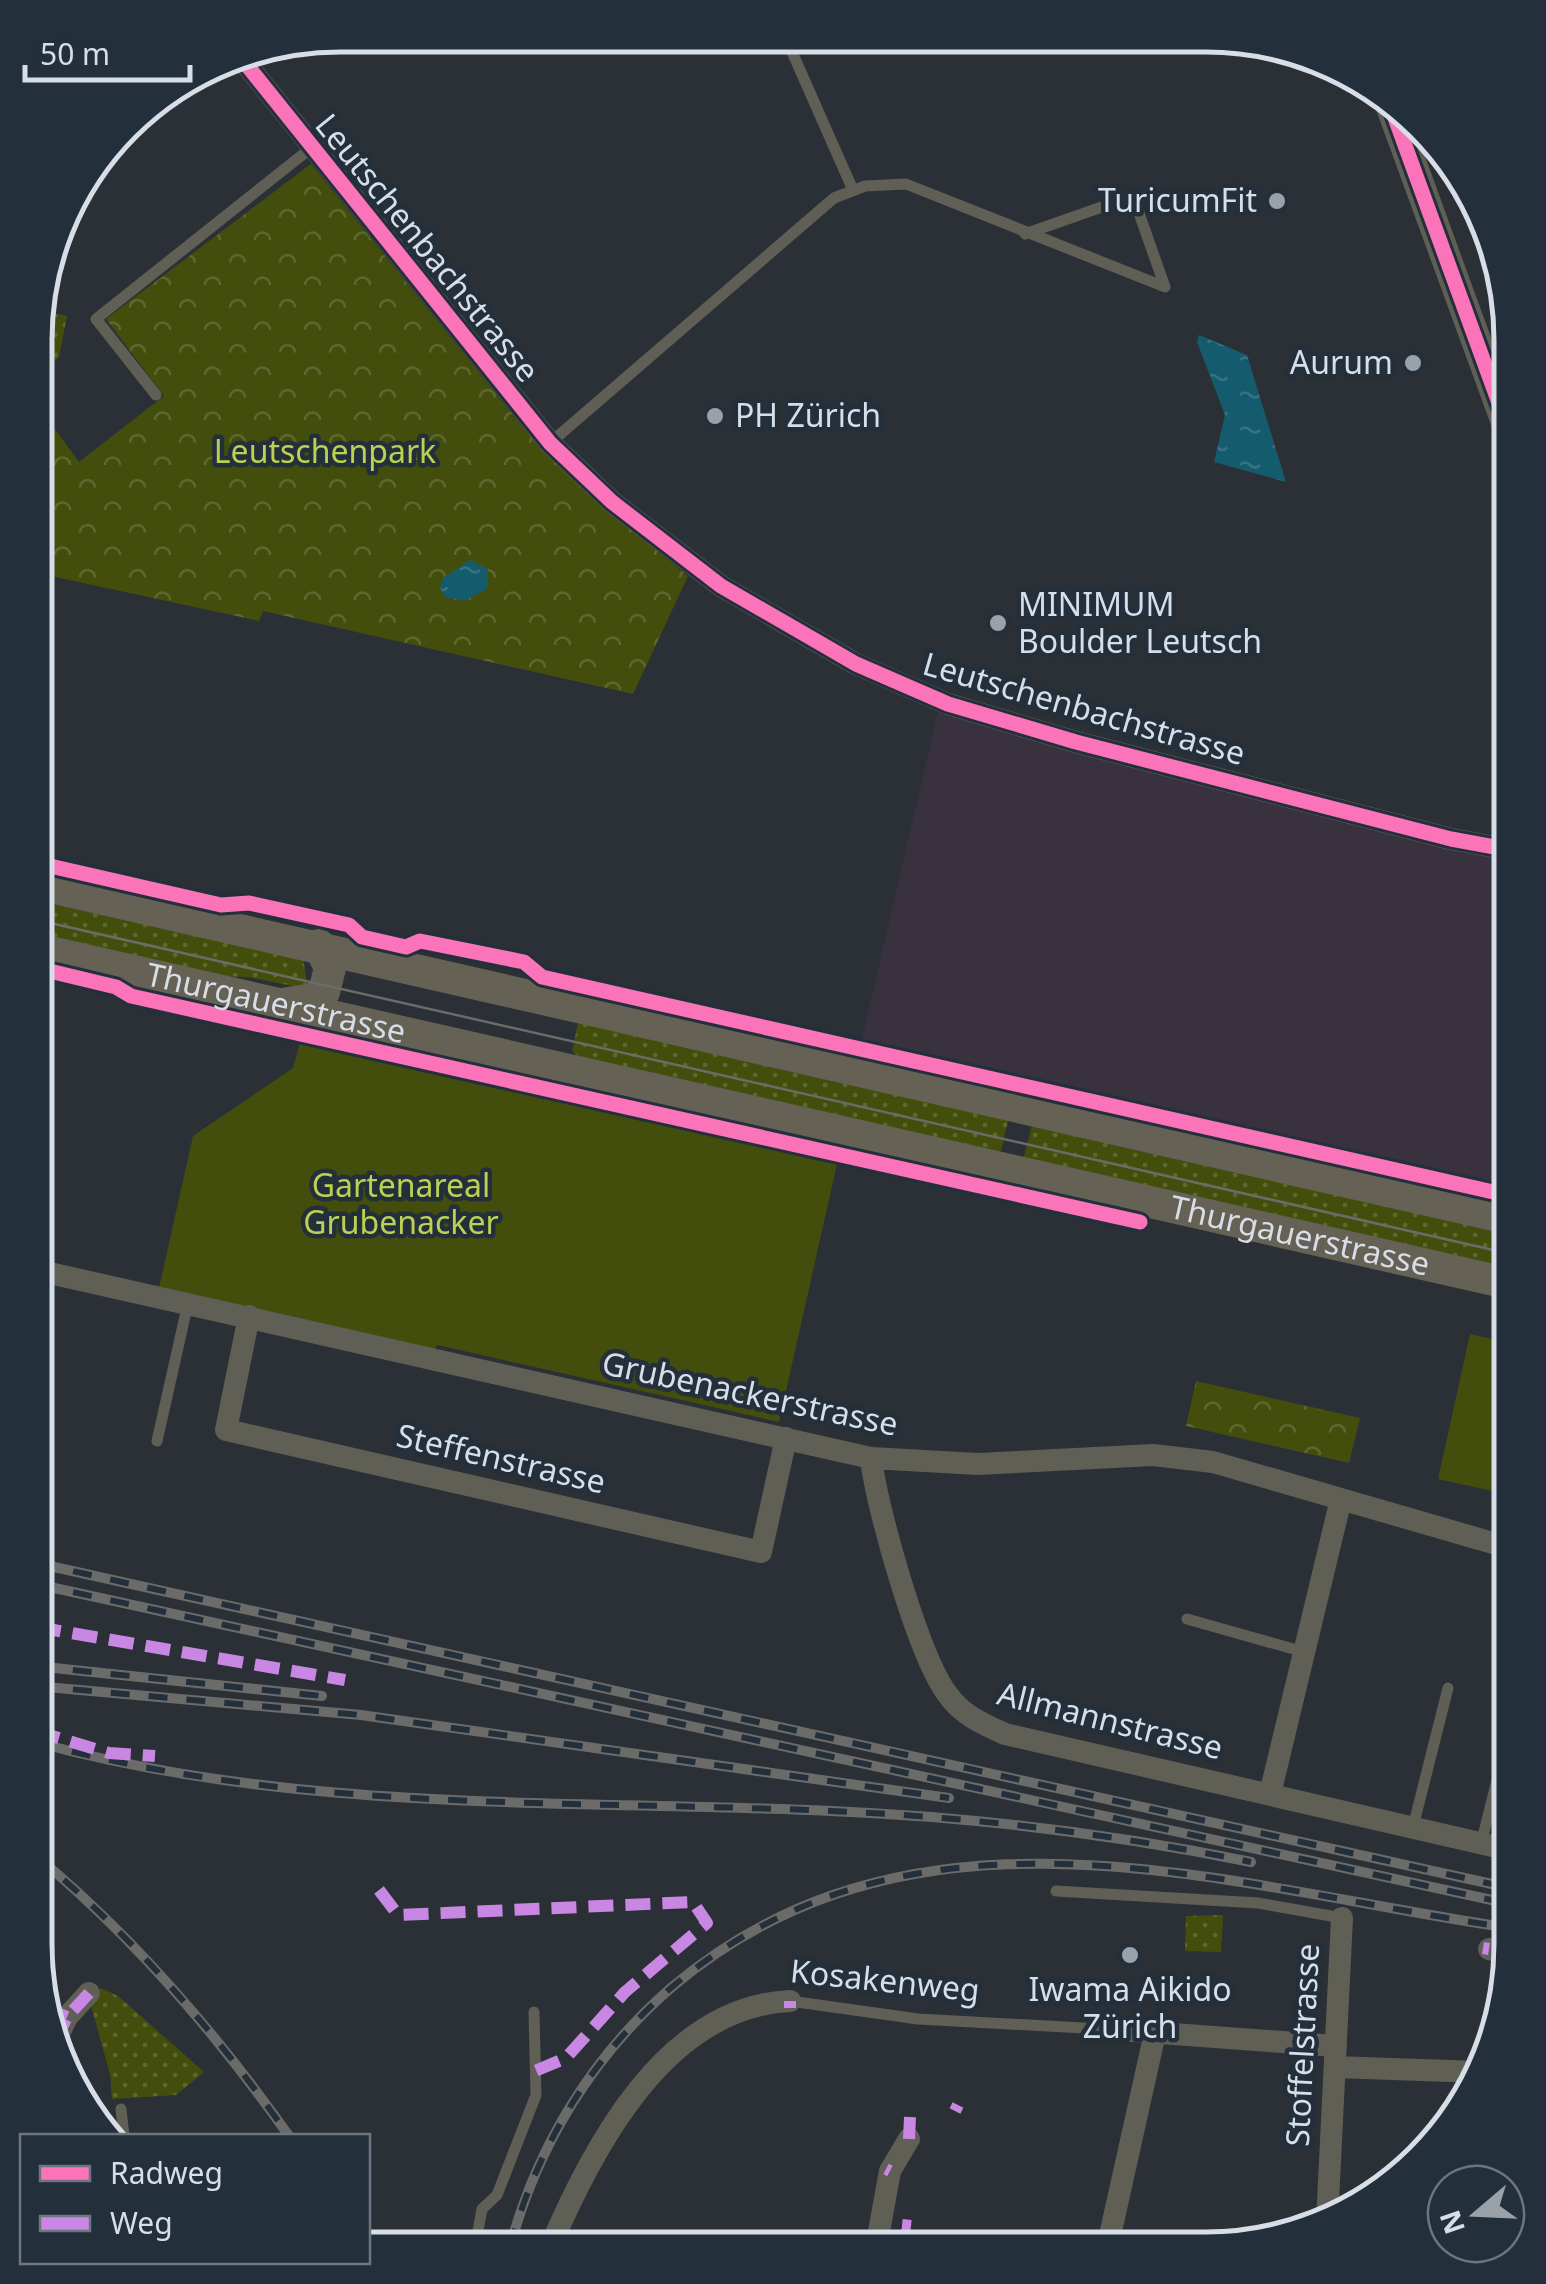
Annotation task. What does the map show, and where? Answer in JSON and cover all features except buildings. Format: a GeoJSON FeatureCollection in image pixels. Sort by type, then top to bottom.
{"type":"FeatureCollection","features":[{"type":"Feature","properties":{"kind":"main road","name":"Thurgauerstrasse"},"geometry":{"type":"LineString","coordinates":[[52,887],[1493,1214]]}},
{"type":"Feature","properties":{"kind":"main road"},"geometry":{"type":"LineString","coordinates":[[277,1004],[314,999],[324,992],[330,968],[319,945]]}},
{"type":"Feature","properties":{"kind":"main road","name":"Thurgauerstrasse"},"geometry":{"type":"LineString","coordinates":[[52,952],[1493,1280]]}},
{"type":"Feature","properties":{"kind":"street","name":"Leutschenbachstrasse"},"geometry":{"type":"LineString","coordinates":[[249,68],[550,443],[612,502],[721,586],[856,664],[933,697],[1076,742],[1451,840],[1494,847]]}},
{"type":"Feature","properties":{"kind":"street"},"geometry":{"type":"LineString","coordinates":[[1399,128],[1494,389]]}},
{"type":"Feature","properties":{"kind":"street","name":"Grubenackerstrasse"},"geometry":{"type":"LineString","coordinates":[[52,1273],[871,1458],[978,1464],[1153,1455],[1213,1462],[1493,1543]]}},
{"type":"Feature","properties":{"kind":"street","name":"Steffenstrasse"},"geometry":{"type":"LineString","coordinates":[[249,1316],[226,1430],[761,1552],[786,1438]]}},
{"type":"Feature","properties":{"kind":"street","name":"Allmannstrasse"},"geometry":{"type":"LineString","coordinates":[[871,1458],[874,1494],[933,1670],[966,1714],[1005,1734],[1493,1846]]}},
{"type":"Feature","properties":{"kind":"street"},"geometry":{"type":"LineString","coordinates":[[1270,1794],[1341,1498]]}},
{"type":"Feature","properties":{"kind":"street","name":"Stoffelstrasse"},"geometry":{"type":"LineString","coordinates":[[1328,2204],[1342,1918]]}},
{"type":"Feature","properties":{"kind":"street"},"geometry":{"type":"LineString","coordinates":[[61,2011],[90,1994]]}},
{"type":"Feature","properties":{"kind":"street","name":"Kosakenweg"},"geometry":{"type":"LineString","coordinates":[[557,2232],[602,2142],[639,2090],[680,2048],[723,2015],[755,2002],[790,2001]]}},
{"type":"Feature","properties":{"kind":"street","name":"Kosakenweg"},"geometry":{"type":"LineString","coordinates":[[1119,2030],[1464,2071]]}},
{"type":"Feature","properties":{"kind":"street"},"geometry":{"type":"LineString","coordinates":[[1111,2232],[1155,2033]]}},
{"type":"Feature","properties":{"kind":"street"},"geometry":{"type":"LineString","coordinates":[[879,2232],[890,2171],[909,2139]]}},
{"type":"Feature","properties":{"kind":"lane"},"geometry":{"type":"LineString","coordinates":[[790,52],[853,190]]}},
{"type":"Feature","properties":{"kind":"lane"},"geometry":{"type":"LineString","coordinates":[[156,396],[96,319],[312,148]]}},
{"type":"Feature","properties":{"kind":"lane"},"geometry":{"type":"LineString","coordinates":[[550,443],[834,198],[853,190],[906,184],[1025,234],[1042,241],[1166,287],[1133,196],[1025,234]]}},
{"type":"Feature","properties":{"kind":"lane"},"geometry":{"type":"LineString","coordinates":[[156,1441],[188,1302]]}},
{"type":"Feature","properties":{"kind":"lane"},"geometry":{"type":"LineString","coordinates":[[1187,1619],[1304,1652]]}},
{"type":"Feature","properties":{"kind":"lane"},"geometry":{"type":"LineString","coordinates":[[1412,1827],[1448,1688]]}},
{"type":"Feature","properties":{"kind":"lane"},"geometry":{"type":"LineString","coordinates":[[1481,1844],[1493,1796]]}},
{"type":"Feature","properties":{"kind":"lane","name":"Stoffelstrasse"},"geometry":{"type":"LineString","coordinates":[[1056,1890],[1258,1902],[1342,1918]]}},
{"type":"Feature","properties":{"kind":"lane","name":"Kosakenweg"},"geometry":{"type":"LineString","coordinates":[[790,2001],[918,2019],[1119,2030]]}},
{"type":"Feature","properties":{"kind":"lane"},"geometry":{"type":"LineString","coordinates":[[478,2232],[482,2208],[498,2195],[536,2095],[534,2012]]}},
{"type":"Feature","properties":{"kind":"lane"},"geometry":{"type":"LineString","coordinates":[[121,2110],[124,2132]]}},
{"type":"Feature","properties":{"kind":"shaded area"},"geometry":{"type":"Polygon","coordinates":[[[939,708],[1494,858],[1493,1206],[857,1060],[939,708]]]}},
{"type":"Feature","properties":{"kind":"green space","name":"Leutschenpark"},"geometry":{"type":"Polygon","coordinates":[[[311,164],[521,425],[602,506],[688,576],[633,694],[263,611],[259,621],[52,576],[52,425],[79,462],[164,396],[106,319],[311,164]]]}},
{"type":"Feature","properties":{"kind":"green space"},"geometry":{"type":"Polygon","coordinates":[[[54,313],[67,316],[59,357],[52,363],[54,313]]]}},
{"type":"Feature","properties":{"kind":"green space"},"geometry":{"type":"Polygon","coordinates":[[[52,898],[302,952],[308,989],[248,977],[213,976],[52,942],[52,898]]]}},
{"type":"Feature","properties":{"kind":"green space"},"geometry":{"type":"Polygon","coordinates":[[[578,1023],[1009,1117],[999,1159],[578,1056],[572,1051],[578,1023]]]}},
{"type":"Feature","properties":{"kind":"green space","name":"Gartenareal Grubenacker"},"geometry":{"type":"Polygon","coordinates":[[[300,1042],[837,1164],[779,1422],[437,1345],[434,1351],[159,1288],[193,1136],[293,1068],[300,1042]]]}},
{"type":"Feature","properties":{"kind":"green space"},"geometry":{"type":"Polygon","coordinates":[[[1033,1122],[1493,1225],[1493,1269],[1022,1164],[1033,1122]]]}},
{"type":"Feature","properties":{"kind":"green space"},"geometry":{"type":"Polygon","coordinates":[[[1470,1334],[1493,1339],[1493,1491],[1438,1479],[1470,1334]]]}},
{"type":"Feature","properties":{"kind":"green space"},"geometry":{"type":"Polygon","coordinates":[[[1196,1381],[1360,1418],[1349,1463],[1186,1426],[1196,1381]]]}},
{"type":"Feature","properties":{"kind":"green space"},"geometry":{"type":"Polygon","coordinates":[[[1223,1915],[1221,1952],[1185,1951],[1186,1916],[1223,1915]]]}},
{"type":"Feature","properties":{"kind":"green space"},"geometry":{"type":"Polygon","coordinates":[[[101,1988],[118,1996],[204,2072],[176,2095],[112,2099],[110,2074],[90,2002],[101,1988]]]}},
{"type":"Feature","properties":{"kind":"water"},"geometry":{"type":"Polygon","coordinates":[[[1199,335],[1247,355],[1286,482],[1214,462],[1225,415],[1197,342],[1199,335]]]}},
{"type":"Feature","properties":{"kind":"water"},"geometry":{"type":"Polygon","coordinates":[[[470,560],[488,569],[488,588],[467,600],[446,598],[440,588],[443,578],[470,560]]]}},
{"type":"Feature","properties":{"kind":"tram line"},"geometry":{"type":"LineString","coordinates":[[52,923],[1493,1250]]}},
{"type":"Feature","properties":{"kind":"railway"},"geometry":{"type":"LineString","coordinates":[[52,1567],[1493,1884]]}},
{"type":"Feature","properties":{"kind":"railway"},"geometry":{"type":"LineString","coordinates":[[52,1587],[1493,1900]]}},
{"type":"Feature","properties":{"kind":"railway"},"geometry":{"type":"LineString","coordinates":[[52,1668],[322,1696]]}},
{"type":"Feature","properties":{"kind":"railway"},"geometry":{"type":"LineString","coordinates":[[52,1688],[361,1715],[949,1798]]}},
{"type":"Feature","properties":{"kind":"railway"},"geometry":{"type":"LineString","coordinates":[[52,1746],[134,1765],[332,1792],[937,1818],[1095,1835],[1251,1862]]}},
{"type":"Feature","properties":{"kind":"railway"},"geometry":{"type":"LineString","coordinates":[[514,2232],[552,2138],[593,2073],[643,2014],[672,1987],[767,1923],[867,1885],[971,1867],[1078,1864],[1186,1874],[1493,1925]]}},
{"type":"Feature","properties":{"kind":"railway"},"geometry":{"type":"LineString","coordinates":[[52,1870],[171,1987],[288,2134]]}},
{"type":"Feature","properties":{"kind":"marked path"},"geometry":{"type":"LineString","coordinates":[[52,1630],[345,1680]]}},
{"type":"Feature","properties":{"kind":"marked path"},"geometry":{"type":"LineString","coordinates":[[52,1736],[109,1753],[155,1756]]}},
{"type":"Feature","properties":{"kind":"marked path"},"geometry":{"type":"LineString","coordinates":[[379,1890],[398,1915],[693,1902],[707,1923],[625,1992],[566,2058],[535,2071]]}},
{"type":"Feature","properties":{"kind":"marked path"},"geometry":{"type":"LineString","coordinates":[[1483,1948],[1489,1949]]}},
{"type":"Feature","properties":{"kind":"marked path"},"geometry":{"type":"LineString","coordinates":[[64,2023],[89,1993]]}},
{"type":"Feature","properties":{"kind":"marked path"},"geometry":{"type":"LineString","coordinates":[[790,2001],[790,2008]]}},
{"type":"Feature","properties":{"kind":"marked path"},"geometry":{"type":"LineString","coordinates":[[62,2015],[67,2017]]}},
{"type":"Feature","properties":{"kind":"marked path"},"geometry":{"type":"LineString","coordinates":[[955,2111],[958,2105]]}},
{"type":"Feature","properties":{"kind":"marked path"},"geometry":{"type":"LineString","coordinates":[[909,2139],[910,2117]]}},
{"type":"Feature","properties":{"kind":"marked path"},"geometry":{"type":"LineString","coordinates":[[886,2169],[890,2171]]}},
{"type":"Feature","properties":{"kind":"marked path"},"geometry":{"type":"LineString","coordinates":[[902,2225],[911,2226]]}},
{"type":"Feature","properties":{"kind":"cycle path"},"geometry":{"type":"LineString","coordinates":[[249,68],[550,443],[612,502],[721,586],[856,664],[948,704],[1076,742],[1494,847]]}},
{"type":"Feature","properties":{"kind":"cycle path"},"geometry":{"type":"LineString","coordinates":[[1399,128],[1494,389]]}},
{"type":"Feature","properties":{"kind":"cycle path"},"geometry":{"type":"LineString","coordinates":[[52,866],[221,905],[249,903],[349,925],[362,937],[406,947],[420,941],[524,962],[542,977],[1493,1192]]}},
{"type":"Feature","properties":{"kind":"cycle path"},"geometry":{"type":"LineString","coordinates":[[52,972],[116,987],[131,996],[1140,1222]]}},
{"type":"Feature","properties":{"kind":"place","name":"TuricumFit"},"geometry":{"type":"Point","coordinates":[1277,201]}},
{"type":"Feature","properties":{"kind":"place","name":"Aurum"},"geometry":{"type":"Point","coordinates":[1413,363]}},
{"type":"Feature","properties":{"kind":"place","name":"PH Zürich"},"geometry":{"type":"Point","coordinates":[715,416]}},
{"type":"Feature","properties":{"kind":"place","name":"MINIMUM Boulder Leutsch"},"geometry":{"type":"Point","coordinates":[998,623]}},
{"type":"Feature","properties":{"kind":"place","name":"Iwama Aikido Zürich"},"geometry":{"type":"Point","coordinates":[1130,1955]}}]}
